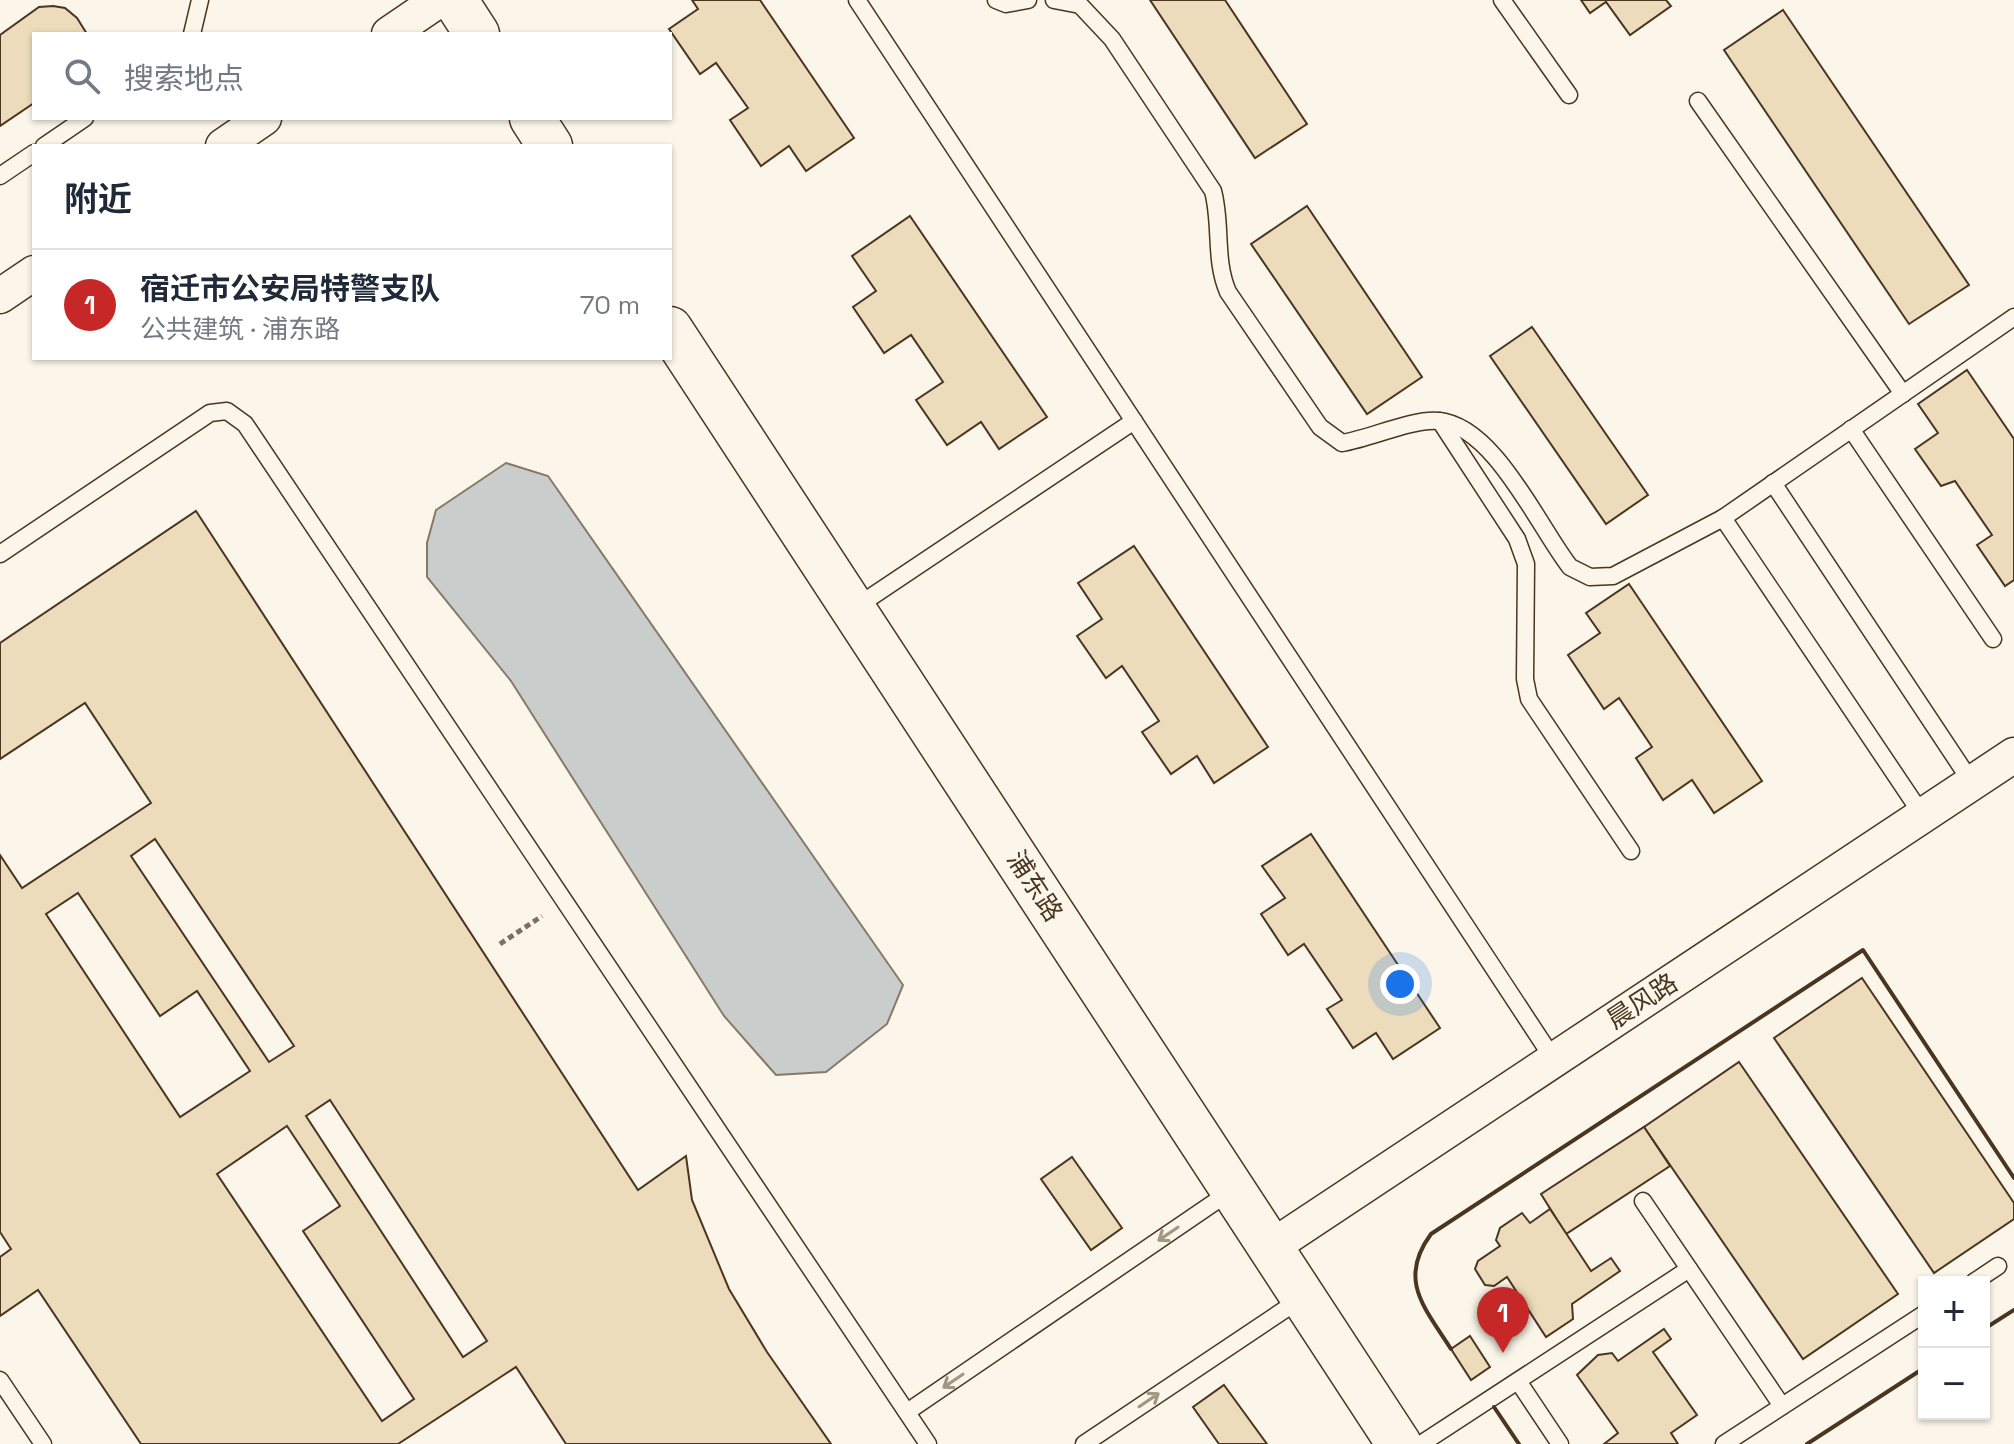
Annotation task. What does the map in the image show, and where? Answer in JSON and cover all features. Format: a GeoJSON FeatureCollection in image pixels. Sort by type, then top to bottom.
{"type":"FeatureCollection","features":[{"type":"Feature","properties":{"kind":"street"},"geometry":{"type":"LineString","coordinates":[[392,32],[439,0]]}},
{"type":"Feature","properties":{"kind":"street"},"geometry":{"type":"LineString","coordinates":[[455,0],[476,32]]}},
{"type":"Feature","properties":{"kind":"street"},"geometry":{"type":"LineString","coordinates":[[226,144],[261,120]]}},
{"type":"Feature","properties":{"kind":"street"},"geometry":{"type":"LineString","coordinates":[[533,120],[549,144]]}},
{"type":"Feature","properties":{"kind":"street"},"geometry":{"type":"LineString","coordinates":[[0,296],[32,274]]}},
{"type":"Feature","properties":{"kind":"street","name":"浦东路"},"geometry":{"type":"LineString","coordinates":[[672,332],[1399,1444]]}},
{"type":"Feature","properties":{"kind":"street","name":"晨风路"},"geometry":{"type":"LineString","coordinates":[[1270,1248],[2014,755]]}},
{"type":"Feature","properties":{"kind":"lane"},"geometry":{"type":"LineString","coordinates":[[192,32],[200,0]]}},
{"type":"Feature","properties":{"kind":"lane"},"geometry":{"type":"LineString","coordinates":[[857,0],[1554,1060]]}},
{"type":"Feature","properties":{"kind":"lane"},"geometry":{"type":"LineString","coordinates":[[996,0],[1006,4],[1028,0]]}},
{"type":"Feature","properties":{"kind":"lane"},"geometry":{"type":"LineString","coordinates":[[1054,0],[1084,3],[1112,39],[1213,191],[1219,210],[1219,273],[1228,292],[1320,427],[1342,443],[1373,438],[1409,424],[1439,421],[1469,433],[1491,450],[1570,567],[1590,577],[1613,576],[1723,518],[2014,317]]}},
{"type":"Feature","properties":{"kind":"lane"},"geometry":{"type":"LineString","coordinates":[[1502,0],[1569,95]]}},
{"type":"Feature","properties":{"kind":"lane"},"geometry":{"type":"LineString","coordinates":[[1698,101],[1903,394]]}},
{"type":"Feature","properties":{"kind":"lane"},"geometry":{"type":"LineString","coordinates":[[47,144],[82,120]]}},
{"type":"Feature","properties":{"kind":"lane"},"geometry":{"type":"LineString","coordinates":[[0,176],[32,155]]}},
{"type":"Feature","properties":{"kind":"lane"},"geometry":{"type":"LineString","coordinates":[[0,554],[210,413],[227,411],[245,424],[928,1444]]}},
{"type":"Feature","properties":{"kind":"lane"},"geometry":{"type":"LineString","coordinates":[[854,609],[1134,421]]}},
{"type":"Feature","properties":{"kind":"lane"},"geometry":{"type":"LineString","coordinates":[[1439,421],[1517,539],[1526,564],[1525,679],[1529,699],[1631,851]]}},
{"type":"Feature","properties":{"kind":"lane"},"geometry":{"type":"LineString","coordinates":[[1851,429],[1993,639]]}},
{"type":"Feature","properties":{"kind":"lane"},"geometry":{"type":"LineString","coordinates":[[1773,483],[1972,783]]}},
{"type":"Feature","properties":{"kind":"lane"},"geometry":{"type":"LineString","coordinates":[[1723,518],[1923,816]]}},
{"type":"Feature","properties":{"kind":"lane"},"geometry":{"type":"LineString","coordinates":[[907,1412],[1232,1190]]}},
{"type":"Feature","properties":{"kind":"lane"},"geometry":{"type":"LineString","coordinates":[[1643,1201],[1782,1406]]}},
{"type":"Feature","properties":{"kind":"lane"},"geometry":{"type":"LineString","coordinates":[[1983,1276],[1998,1266]]}},
{"type":"Feature","properties":{"kind":"lane"},"geometry":{"type":"LineString","coordinates":[[1421,1444],[1689,1269]]}},
{"type":"Feature","properties":{"kind":"lane"},"geometry":{"type":"LineString","coordinates":[[1084,1444],[1302,1297]]}},
{"type":"Feature","properties":{"kind":"lane"},"geometry":{"type":"LineString","coordinates":[[1724,1444],[1918,1318]]}},
{"type":"Feature","properties":{"kind":"lane"},"geometry":{"type":"LineString","coordinates":[[0,1380],[43,1444]]}},
{"type":"Feature","properties":{"kind":"lane"},"geometry":{"type":"LineString","coordinates":[[1518,1381],[1560,1444]]}},
{"type":"Feature","properties":{"kind":"path"},"geometry":{"type":"LineString","coordinates":[[500,944],[564,900]]}},
{"type":"Feature","properties":{"kind":"shaded area"},"geometry":{"type":"Polygon","coordinates":[[[506,463],[548,476],[903,985],[887,1024],[826,1072],[776,1075],[724,1016],[511,681],[427,577],[427,543],[436,510],[506,463]]]}},
{"type":"Feature","properties":{"kind":"building"},"geometry":{"type":"Polygon","coordinates":[[[692,0],[760,0],[854,138],[806,171],[789,146],[761,166],[730,120],[748,108],[716,63],[700,74],[669,29],[698,9],[692,0]]]}},
{"type":"Feature","properties":{"kind":"building"},"geometry":{"type":"Polygon","coordinates":[[[1150,0],[1225,0],[1307,124],[1255,158],[1150,0]]]}},
{"type":"Feature","properties":{"kind":"building"},"geometry":{"type":"Polygon","coordinates":[[[1581,0],[1666,0],[1671,6],[1630,35],[1606,2],[1590,13],[1581,0]]]}},
{"type":"Feature","properties":{"kind":"building"},"geometry":{"type":"Polygon","coordinates":[[[39,7],[65,8],[77,18],[86,32],[32,32],[32,104],[0,126],[0,35],[39,7]]]}},
{"type":"Feature","properties":{"kind":"building"},"geometry":{"type":"Polygon","coordinates":[[[1783,10],[1969,285],[1909,324],[1724,50],[1783,10]]]}},
{"type":"Feature","properties":{"kind":"building"},"geometry":{"type":"Polygon","coordinates":[[[1307,206],[1422,377],[1367,414],[1251,244],[1307,206]]]}},
{"type":"Feature","properties":{"kind":"building"},"geometry":{"type":"Polygon","coordinates":[[[910,216],[1047,417],[999,449],[981,422],[947,445],[916,400],[943,382],[911,335],[884,353],[853,307],[876,291],[852,256],[910,216]]]}},
{"type":"Feature","properties":{"kind":"building"},"geometry":{"type":"Polygon","coordinates":[[[1532,327],[1648,495],[1606,524],[1490,356],[1532,327]]]}},
{"type":"Feature","properties":{"kind":"building"},"geometry":{"type":"Polygon","coordinates":[[[1967,370],[2014,439],[2014,580],[2005,586],[1977,545],[1992,535],[1955,481],[1941,486],[1915,449],[1938,433],[1918,404],[1967,370]]]}},
{"type":"Feature","properties":{"kind":"building"},"geometry":{"type":"Polygon","coordinates":[[[196,511],[638,1190],[686,1156],[692,1200],[729,1289],[767,1352],[831,1444],[566,1444],[516,1367],[398,1444],[141,1444],[38,1290],[0,1316],[0,1257],[11,1249],[0,1232],[0,855],[22,888],[151,803],[85,703],[0,759],[0,643],[196,511]],[[155,839],[131,856],[269,1062],[294,1046],[155,839]],[[78,893],[46,914],[180,1117],[250,1071],[197,991],[160,1016],[78,893]],[[330,1100],[306,1116],[463,1357],[487,1341],[330,1100]],[[287,1126],[217,1174],[382,1421],[414,1399],[303,1231],[340,1206],[287,1126]]]}},
{"type":"Feature","properties":{"kind":"building"},"geometry":{"type":"Polygon","coordinates":[[[1134,546],[1268,747],[1214,783],[1197,756],[1171,774],[1142,732],[1159,721],[1122,666],[1106,678],[1077,636],[1102,619],[1078,583],[1134,546]]]}},
{"type":"Feature","properties":{"kind":"building"},"geometry":{"type":"Polygon","coordinates":[[[1629,584],[1762,781],[1714,813],[1692,780],[1663,800],[1636,758],[1652,747],[1619,698],[1604,709],[1568,655],[1600,633],[1586,613],[1629,584]]]}},
{"type":"Feature","properties":{"kind":"building"},"geometry":{"type":"Polygon","coordinates":[[[1311,834],[1440,1028],[1393,1059],[1376,1033],[1353,1048],[1327,1009],[1342,1000],[1304,944],[1288,955],[1261,914],[1285,898],[1262,866],[1311,834]]]}},
{"type":"Feature","properties":{"kind":"building"},"geometry":{"type":"Polygon","coordinates":[[[1862,978],[2014,1203],[2014,1219],[1934,1273],[1774,1038],[1862,978]]]}},
{"type":"Feature","properties":{"kind":"building"},"geometry":{"type":"Polygon","coordinates":[[[1739,1062],[1898,1294],[1803,1359],[1644,1127],[1739,1062]]]}},
{"type":"Feature","properties":{"kind":"building"},"geometry":{"type":"Polygon","coordinates":[[[1644,1127],[1670,1166],[1566,1234],[1541,1194],[1644,1127]]]}},
{"type":"Feature","properties":{"kind":"building"},"geometry":{"type":"Polygon","coordinates":[[[1072,1157],[1122,1228],[1091,1250],[1041,1179],[1072,1157]]]}},
{"type":"Feature","properties":{"kind":"building"},"geometry":{"type":"Polygon","coordinates":[[[1550,1209],[1591,1271],[1611,1258],[1620,1271],[1572,1304],[1573,1319],[1546,1337],[1507,1277],[1494,1286],[1485,1285],[1475,1269],[1478,1261],[1500,1246],[1496,1240],[1500,1228],[1522,1213],[1530,1223],[1550,1209]]]}},
{"type":"Feature","properties":{"kind":"building"},"geometry":{"type":"Polygon","coordinates":[[[1664,1329],[1671,1339],[1653,1352],[1697,1415],[1671,1433],[1678,1444],[1604,1444],[1618,1433],[1577,1375],[1598,1355],[1612,1353],[1618,1361],[1664,1329]]]}},
{"type":"Feature","properties":{"kind":"building"},"geometry":{"type":"Polygon","coordinates":[[[1470,1336],[1490,1367],[1471,1380],[1451,1349],[1470,1336]]]}},
{"type":"Feature","properties":{"kind":"building"},"geometry":{"type":"Polygon","coordinates":[[[1224,1385],[1267,1444],[1219,1444],[1193,1407],[1224,1385]]]}},
{"type":"Feature","properties":{"kind":"wall"},"geometry":{"type":"LineString","coordinates":[[1451,1349],[1418,1293],[1416,1266],[1431,1234],[1863,950],[2014,1178]]}},
{"type":"Feature","properties":{"kind":"wall"},"geometry":{"type":"LineString","coordinates":[[1990,1325],[2014,1310]]}},
{"type":"Feature","properties":{"kind":"wall"},"geometry":{"type":"LineString","coordinates":[[1807,1444],[1918,1372]]}},
{"type":"Feature","properties":{"kind":"wall"},"geometry":{"type":"LineString","coordinates":[[1494,1407],[1519,1444]]}},
{"type":"Feature","properties":{"kind":"place","name":"宿迁市公安局特警支队"},"geometry":{"type":"Point","coordinates":[1503,1353]}}]}
